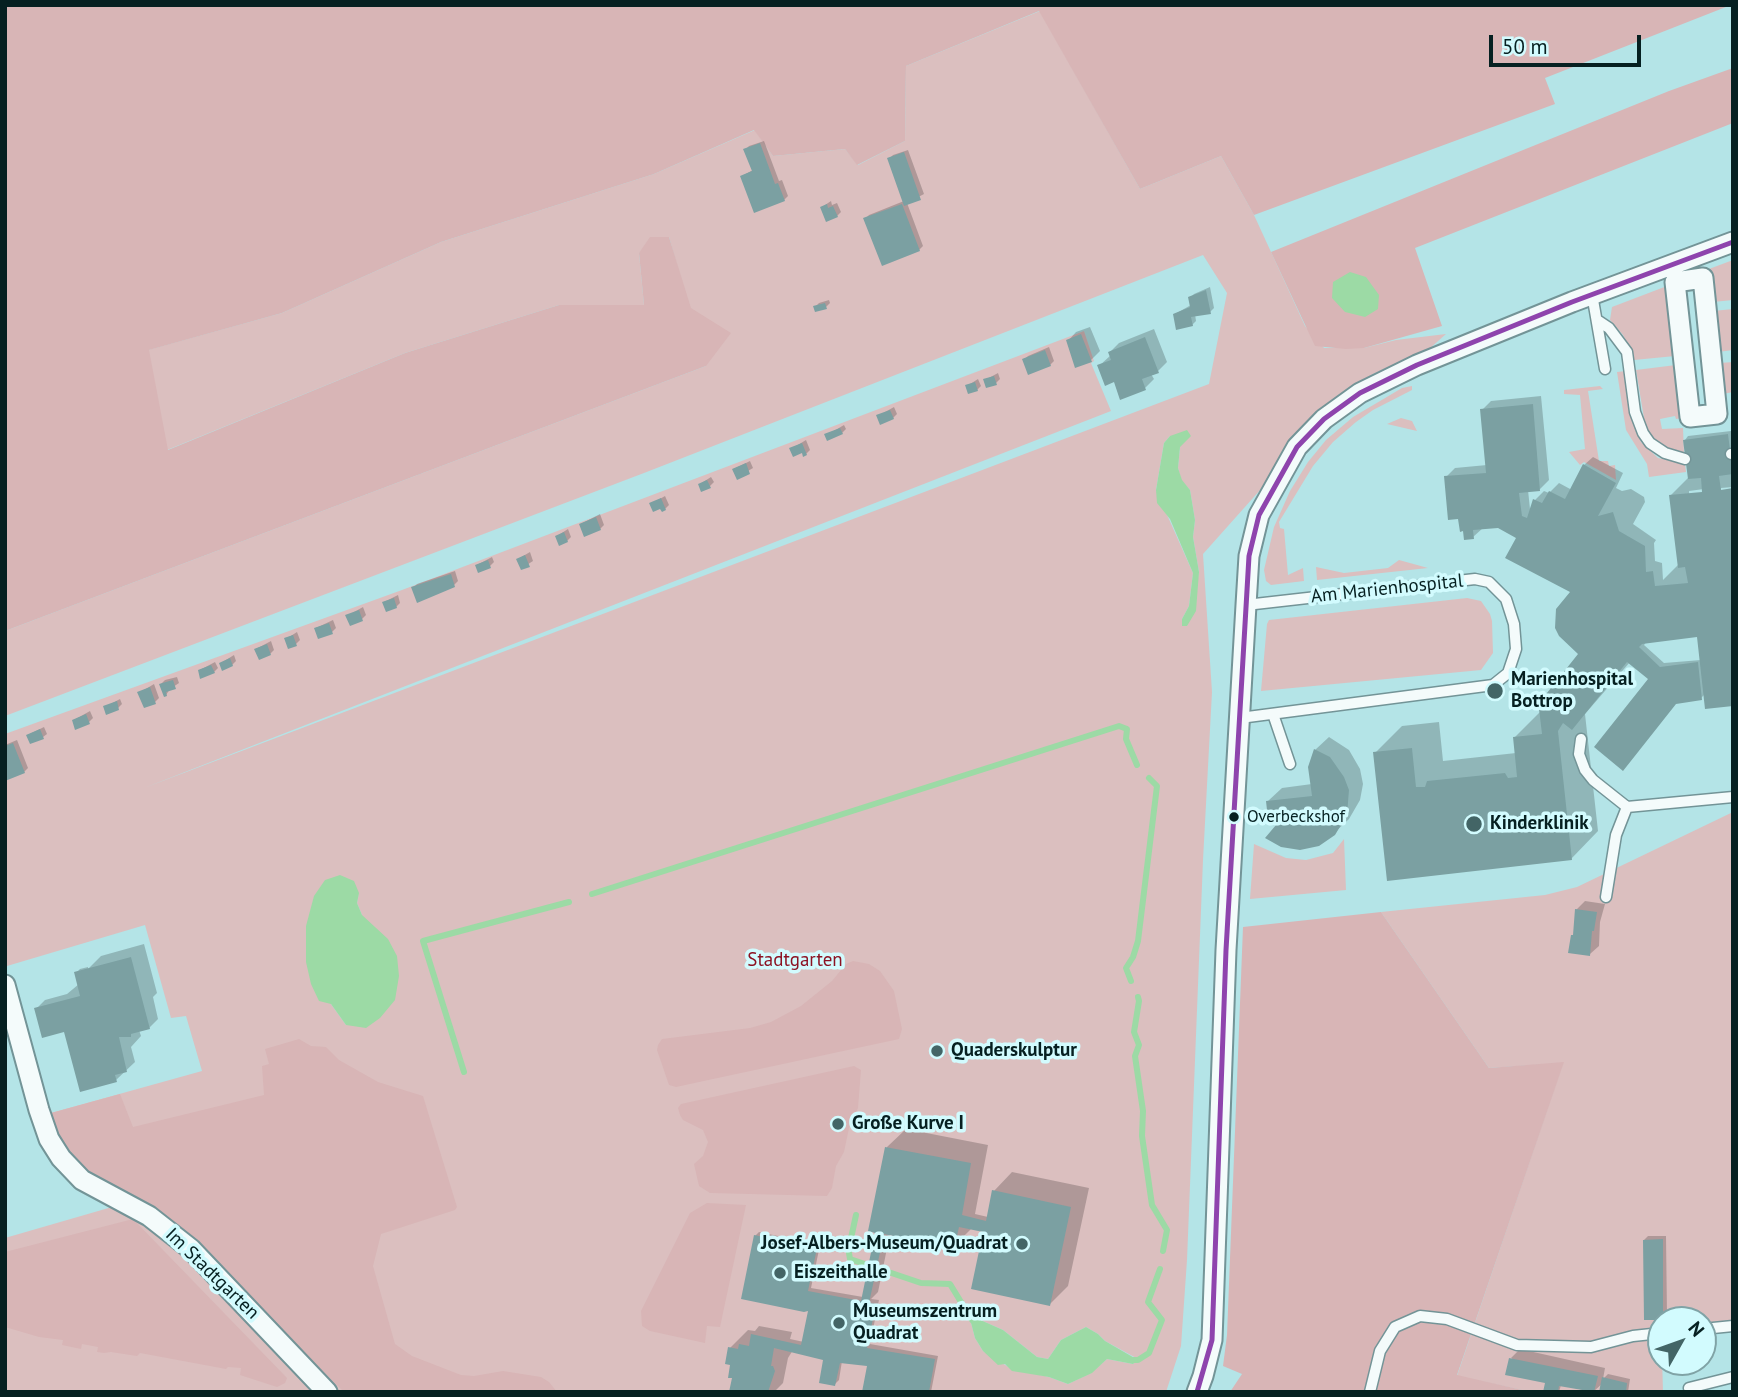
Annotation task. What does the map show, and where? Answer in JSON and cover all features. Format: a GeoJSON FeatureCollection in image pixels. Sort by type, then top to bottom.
{"type":"FeatureCollection","features":[{"type":"Feature","properties":{"kind":"street"},"geometry":{"type":"LineString","coordinates":[[1197,1392],[1212,1340],[1226,950],[1245,605],[1249,555],[1259,515],[1297,447],[1324,419],[1360,393],[1400,372],[1592,294],[1733,242]]}},
{"type":"Feature","properties":{"kind":"street"},"geometry":{"type":"LineString","coordinates":[[1703,278],[1717,414],[1690,417],[1675,282],[1703,278]]}},
{"type":"Feature","properties":{"kind":"street","name":"Im Stadtgarten"},"geometry":{"type":"LineString","coordinates":[[5,985],[39,1110],[49,1139],[61,1158],[82,1180],[149,1216],[191,1249],[327,1392]]}},
{"type":"Feature","properties":{"kind":"lane"},"geometry":{"type":"LineString","coordinates":[[1592,294],[1605,369]]}},
{"type":"Feature","properties":{"kind":"lane"},"geometry":{"type":"LineString","coordinates":[[1597,320],[1609,328],[1627,352],[1635,412],[1643,433],[1650,443],[1665,453],[1685,459]]}},
{"type":"Feature","properties":{"kind":"lane","name":"Am Marienhospital"},"geometry":{"type":"LineString","coordinates":[[1240,718],[1493,685],[1508,673],[1516,649],[1512,611],[1498,589],[1489,582],[1475,579],[1245,605]]}},
{"type":"Feature","properties":{"kind":"lane"},"geometry":{"type":"LineString","coordinates":[[1273,714],[1290,764]]}},
{"type":"Feature","properties":{"kind":"lane"},"geometry":{"type":"LineString","coordinates":[[1581,739],[1579,754],[1585,770],[1593,780],[1627,807],[1733,797]]}},
{"type":"Feature","properties":{"kind":"lane"},"geometry":{"type":"LineString","coordinates":[[1606,897],[1616,835],[1627,807]]}},
{"type":"Feature","properties":{"kind":"lane"},"geometry":{"type":"LineString","coordinates":[[1370,1392],[1380,1351],[1395,1327],[1420,1316],[1447,1319],[1517,1345],[1591,1348],[1647,1334]]}},
{"type":"Feature","properties":{"kind":"lane"},"geometry":{"type":"LineString","coordinates":[[1689,1388],[1733,1377]]}},
{"type":"Feature","properties":{"kind":"green space","name":"Stadtgarten"},"geometry":{"type":"Polygon","coordinates":[[[1040,11],[1140,189],[1221,156],[1254,215],[1305,326],[1324,348],[1364,348],[1396,340],[1446,334],[1428,350],[1373,374],[1348,388],[1324,407],[1303,427],[1261,489],[1203,554],[1212,692],[1187,1260],[1181,1346],[1166,1392],[5,1392],[5,1238],[112,1207],[96,1179],[72,1158],[51,1113],[202,1071],[186,1016],[171,1018],[145,925],[7,966],[5,734],[402,590],[1084,331],[1094,361],[1091,363],[1111,411],[144,788],[1209,384],[1227,293],[1203,255],[644,473],[5,716],[5,631],[706,366],[669,237],[639,253],[644,305],[559,305],[405,353],[167,450],[148,350],[282,313],[441,242],[654,174],[755,130],[773,156],[845,149],[858,165],[905,141],[906,66],[1040,11]],[[1170,436],[1164,443],[1156,490],[1193,573],[1189,606],[1182,619],[1187,626],[1199,572],[1193,537],[1195,520],[1190,490],[1181,480],[1178,468],[1180,447],[1170,436]],[[359,893],[331,1004],[346,1025],[362,915],[357,903],[359,893]],[[969,1315],[975,1338],[983,1351],[1010,1368],[1068,1384],[1091,1373],[1107,1359],[1133,1364],[1138,1359],[1086,1327],[1061,1340],[1048,1359],[1037,1357],[1003,1330],[969,1315]]]}},
{"type":"Feature","properties":{"kind":"green space"},"geometry":{"type":"Polygon","coordinates":[[[1733,260],[1733,300],[1713,302],[1709,269],[1733,260]]]}},
{"type":"Feature","properties":{"kind":"green space"},"geometry":{"type":"Polygon","coordinates":[[[1667,286],[1675,356],[1634,360],[1623,335],[1610,320],[1612,307],[1667,286]]]}},
{"type":"Feature","properties":{"kind":"green space"},"geometry":{"type":"Polygon","coordinates":[[[1733,309],[1733,350],[1718,352],[1713,311],[1733,309]]]}},
{"type":"Feature","properties":{"kind":"green space"},"geometry":{"type":"Polygon","coordinates":[[[1733,362],[1733,392],[1723,394],[1720,363],[1733,362]]]}},
{"type":"Feature","properties":{"kind":"green space"},"geometry":{"type":"Polygon","coordinates":[[[1676,365],[1682,418],[1676,419],[1675,416],[1660,419],[1662,429],[1683,428],[1684,453],[1666,449],[1646,430],[1636,370],[1676,365]]]}},
{"type":"Feature","properties":{"kind":"green space"},"geometry":{"type":"Polygon","coordinates":[[[1626,371],[1634,422],[1641,442],[1658,458],[1685,464],[1686,472],[1649,477],[1647,464],[1626,430],[1617,372],[1626,371]]]}},
{"type":"Feature","properties":{"kind":"green space"},"geometry":{"type":"Polygon","coordinates":[[[1412,386],[1412,390],[1356,422],[1333,442],[1313,466],[1279,522],[1280,528],[1284,529],[1288,575],[1303,568],[1304,581],[1271,585],[1266,581],[1264,570],[1274,527],[1290,491],[1308,462],[1326,440],[1353,417],[1402,388],[1412,386]]]}},
{"type":"Feature","properties":{"kind":"green space"},"geometry":{"type":"Polygon","coordinates":[[[1600,386],[1603,389],[1588,391],[1599,461],[1608,461],[1609,466],[1615,465],[1616,480],[1584,462],[1580,465],[1569,452],[1585,449],[1580,395],[1564,394],[1564,390],[1600,386]]]}},
{"type":"Feature","properties":{"kind":"green space"},"geometry":{"type":"Polygon","coordinates":[[[1401,418],[1412,421],[1417,431],[1387,424],[1401,418]]]}},
{"type":"Feature","properties":{"kind":"green space"},"geometry":{"type":"Polygon","coordinates":[[[1399,560],[1428,568],[1317,580],[1316,567],[1344,573],[1388,568],[1399,560]]]}},
{"type":"Feature","properties":{"kind":"green space"},"geometry":{"type":"Polygon","coordinates":[[[1467,598],[1481,601],[1492,621],[1493,653],[1481,670],[1261,691],[1269,620],[1467,598]]]}},
{"type":"Feature","properties":{"kind":"green space"},"geometry":{"type":"Polygon","coordinates":[[[1733,812],[1733,1320],[1717,1322],[1717,1306],[1647,1306],[1647,1376],[1663,1376],[1663,1392],[1531,1392],[1457,1376],[1563,1063],[1489,1068],[1381,912],[1545,895],[1577,887],[1733,812]]]}},
{"type":"Feature","properties":{"kind":"green space"},"geometry":{"type":"Polygon","coordinates":[[[1344,839],[1346,890],[1250,899],[1254,844],[1286,858],[1306,860],[1333,853],[1344,839]]]}},
{"type":"Feature","properties":{"kind":"shaded area"},"geometry":{"type":"Polygon","coordinates":[[[5,5],[1731,5],[1545,78],[1555,104],[1254,215],[1221,156],[1140,189],[1039,11],[906,66],[905,141],[857,165],[845,149],[773,156],[754,130],[654,174],[441,242],[282,313],[149,350],[168,450],[405,353],[559,305],[644,305],[639,253],[650,237],[669,237],[691,308],[731,333],[706,366],[5,631],[5,5]]]}},
{"type":"Feature","properties":{"kind":"shaded area"},"geometry":{"type":"Polygon","coordinates":[[[1733,68],[1733,123],[1415,248],[1442,326],[1364,348],[1315,346],[1271,252],[1669,91],[1733,68]]]}},
{"type":"Feature","properties":{"kind":"shaded area"},"geometry":{"type":"Polygon","coordinates":[[[1350,272],[1366,277],[1379,295],[1378,309],[1365,317],[1345,312],[1332,298],[1333,282],[1350,272]]]}},
{"type":"Feature","properties":{"kind":"shaded area"},"geometry":{"type":"Polygon","coordinates":[[[1187,430],[1191,436],[1180,447],[1178,468],[1182,480],[1190,490],[1195,520],[1193,537],[1199,572],[1196,611],[1187,626],[1182,626],[1182,619],[1189,606],[1193,573],[1170,519],[1157,503],[1156,490],[1164,443],[1170,436],[1187,430]]]}},
{"type":"Feature","properties":{"kind":"shaded area"},"geometry":{"type":"Polygon","coordinates":[[[340,875],[354,881],[359,893],[357,903],[362,915],[388,939],[397,956],[399,976],[395,1000],[380,1018],[366,1028],[346,1025],[331,1004],[319,1001],[311,984],[306,962],[306,926],[314,896],[325,880],[340,875]]]}},
{"type":"Feature","properties":{"kind":"shaded area"},"geometry":{"type":"Polygon","coordinates":[[[1381,912],[1489,1068],[1564,1062],[1457,1375],[1531,1392],[1230,1392],[1242,1374],[1223,1366],[1227,1335],[1243,927],[1381,912]]]}},
{"type":"Feature","properties":{"kind":"shaded area"},"geometry":{"type":"Polygon","coordinates":[[[853,961],[869,964],[880,971],[894,991],[902,1029],[899,1039],[676,1087],[669,1085],[657,1050],[662,1039],[750,1028],[771,1022],[801,1006],[832,981],[846,964],[853,961]]]}},
{"type":"Feature","properties":{"kind":"shaded area"},"geometry":{"type":"Polygon","coordinates":[[[299,1039],[311,1046],[326,1047],[339,1060],[378,1082],[423,1096],[457,1207],[455,1210],[381,1234],[373,1266],[395,1344],[412,1356],[461,1375],[474,1376],[503,1371],[541,1377],[557,1392],[344,1392],[165,1215],[148,1203],[96,1179],[72,1158],[51,1113],[120,1094],[133,1127],[264,1095],[262,1066],[269,1064],[265,1049],[299,1039]]]}},
{"type":"Feature","properties":{"kind":"shaded area"},"geometry":{"type":"Polygon","coordinates":[[[854,1066],[861,1070],[858,1108],[827,1196],[710,1193],[699,1186],[694,1164],[703,1156],[708,1142],[703,1130],[683,1120],[678,1108],[681,1104],[854,1066]]]}},
{"type":"Feature","properties":{"kind":"shaded area"},"geometry":{"type":"Polygon","coordinates":[[[707,1203],[746,1205],[720,1327],[707,1326],[705,1343],[650,1331],[642,1326],[641,1311],[690,1213],[707,1203]]]}},
{"type":"Feature","properties":{"kind":"shaded area"},"geometry":{"type":"Polygon","coordinates":[[[133,1219],[287,1378],[285,1383],[277,1387],[240,1375],[241,1368],[226,1369],[140,1353],[137,1356],[97,1352],[98,1347],[82,1344],[81,1349],[62,1345],[63,1340],[39,1337],[5,1327],[5,1252],[133,1219]]]}},
{"type":"Feature","properties":{"kind":"shaded area"},"geometry":{"type":"Polygon","coordinates":[[[969,1315],[1003,1330],[1037,1357],[1048,1359],[1061,1340],[1086,1327],[1138,1360],[1133,1364],[1107,1359],[1092,1373],[1068,1384],[1049,1377],[1012,1371],[1005,1364],[998,1365],[983,1351],[975,1338],[969,1315]]]}},
{"type":"Feature","properties":{"kind":"building"},"geometry":{"type":"Polygon","coordinates":[[[760,143],[775,184],[778,183],[785,201],[754,213],[740,176],[752,171],[743,149],[760,143]]]}},
{"type":"Feature","properties":{"kind":"building"},"geometry":{"type":"Polygon","coordinates":[[[904,152],[921,200],[904,206],[887,158],[904,152]]]}},
{"type":"Feature","properties":{"kind":"building"},"geometry":{"type":"Polygon","coordinates":[[[827,204],[828,208],[833,206],[838,217],[826,222],[820,207],[827,204]]]}},
{"type":"Feature","properties":{"kind":"building"},"geometry":{"type":"Polygon","coordinates":[[[902,204],[920,251],[882,266],[863,218],[902,204]]]}},
{"type":"Feature","properties":{"kind":"building"},"geometry":{"type":"Polygon","coordinates":[[[1206,290],[1211,314],[1191,317],[1193,326],[1176,330],[1173,314],[1190,307],[1188,297],[1206,290]]]}},
{"type":"Feature","properties":{"kind":"building"},"geometry":{"type":"Polygon","coordinates":[[[825,303],[827,309],[815,312],[813,306],[825,303]]]}},
{"type":"Feature","properties":{"kind":"building"},"geometry":{"type":"Polygon","coordinates":[[[1081,334],[1092,362],[1075,368],[1066,340],[1081,334]]]}},
{"type":"Feature","properties":{"kind":"building"},"geometry":{"type":"Polygon","coordinates":[[[1145,337],[1159,373],[1142,379],[1146,390],[1120,400],[1114,382],[1105,386],[1097,365],[1111,360],[1108,352],[1145,337]]]}},
{"type":"Feature","properties":{"kind":"building"},"geometry":{"type":"Polygon","coordinates":[[[1045,350],[1051,366],[1028,375],[1022,359],[1045,350]]]}},
{"type":"Feature","properties":{"kind":"building"},"geometry":{"type":"Polygon","coordinates":[[[994,376],[997,385],[986,388],[983,379],[994,376]]]}},
{"type":"Feature","properties":{"kind":"building"},"geometry":{"type":"Polygon","coordinates":[[[975,382],[978,391],[968,394],[965,385],[975,382]]]}},
{"type":"Feature","properties":{"kind":"building"},"geometry":{"type":"Polygon","coordinates":[[[1533,404],[1540,491],[1519,493],[1522,516],[1527,518],[1533,499],[1542,503],[1549,491],[1565,499],[1583,464],[1616,483],[1598,516],[1613,512],[1619,531],[1645,546],[1646,572],[1653,571],[1655,586],[1688,583],[1685,567],[1678,568],[1669,495],[1702,492],[1701,478],[1688,479],[1683,440],[1728,434],[1733,474],[1719,476],[1721,490],[1733,488],[1733,706],[1705,709],[1697,637],[1642,644],[1639,647],[1660,667],[1698,662],[1702,700],[1676,704],[1623,771],[1594,747],[1648,679],[1627,662],[1572,730],[1563,723],[1558,731],[1572,860],[1387,881],[1373,752],[1412,748],[1416,787],[1425,787],[1427,781],[1505,773],[1508,778],[1517,777],[1513,737],[1542,734],[1539,709],[1545,708],[1539,703],[1578,654],[1559,636],[1555,628],[1556,609],[1570,592],[1505,558],[1516,538],[1498,528],[1473,530],[1474,539],[1464,540],[1458,519],[1448,520],[1444,476],[1486,473],[1480,409],[1533,404]]]}},
{"type":"Feature","properties":{"kind":"building"},"geometry":{"type":"Polygon","coordinates":[[[890,410],[894,419],[880,425],[876,415],[890,410]]]}},
{"type":"Feature","properties":{"kind":"building"},"geometry":{"type":"Polygon","coordinates":[[[840,428],[843,434],[827,441],[824,434],[840,428]]]}},
{"type":"Feature","properties":{"kind":"building"},"geometry":{"type":"Polygon","coordinates":[[[802,443],[807,455],[803,457],[802,453],[793,457],[789,448],[802,443]]]}},
{"type":"Feature","properties":{"kind":"building"},"geometry":{"type":"Polygon","coordinates":[[[746,463],[750,474],[737,480],[732,469],[746,463]]]}},
{"type":"Feature","properties":{"kind":"building"},"geometry":{"type":"Polygon","coordinates":[[[707,480],[711,488],[701,492],[698,484],[707,480]]]}},
{"type":"Feature","properties":{"kind":"building"},"geometry":{"type":"Polygon","coordinates":[[[661,498],[666,510],[653,512],[649,503],[661,498]]]}},
{"type":"Feature","properties":{"kind":"building"},"geometry":{"type":"Polygon","coordinates":[[[596,517],[601,530],[584,537],[579,524],[596,517]]]}},
{"type":"Feature","properties":{"kind":"building"},"geometry":{"type":"Polygon","coordinates":[[[564,532],[568,542],[559,546],[555,536],[564,532]]]}},
{"type":"Feature","properties":{"kind":"building"},"geometry":{"type":"Polygon","coordinates":[[[525,555],[530,567],[521,570],[516,559],[525,555]]]}},
{"type":"Feature","properties":{"kind":"building"},"geometry":{"type":"Polygon","coordinates":[[[488,560],[491,568],[478,573],[475,565],[488,560]]]}},
{"type":"Feature","properties":{"kind":"building"},"geometry":{"type":"Polygon","coordinates":[[[451,574],[455,587],[417,603],[411,587],[451,574]]]}},
{"type":"Feature","properties":{"kind":"building"},"geometry":{"type":"Polygon","coordinates":[[[394,598],[397,608],[386,612],[382,602],[394,598]]]}},
{"type":"Feature","properties":{"kind":"building"},"geometry":{"type":"Polygon","coordinates":[[[359,610],[363,621],[350,626],[345,615],[359,610]]]}},
{"type":"Feature","properties":{"kind":"building"},"geometry":{"type":"Polygon","coordinates":[[[329,623],[333,634],[318,639],[314,628],[329,623]]]}},
{"type":"Feature","properties":{"kind":"building"},"geometry":{"type":"Polygon","coordinates":[[[293,635],[297,646],[288,649],[284,638],[293,635]]]}},
{"type":"Feature","properties":{"kind":"building"},"geometry":{"type":"Polygon","coordinates":[[[267,644],[271,655],[259,660],[254,649],[267,644]]]}},
{"type":"Feature","properties":{"kind":"building"},"geometry":{"type":"Polygon","coordinates":[[[230,658],[233,666],[222,671],[219,663],[230,658]]]}},
{"type":"Feature","properties":{"kind":"building"},"geometry":{"type":"Polygon","coordinates":[[[211,665],[215,673],[200,679],[198,670],[211,665]]]}},
{"type":"Feature","properties":{"kind":"building"},"geometry":{"type":"Polygon","coordinates":[[[173,680],[176,689],[166,692],[167,696],[164,697],[159,684],[173,680]]]}},
{"type":"Feature","properties":{"kind":"building"},"geometry":{"type":"Polygon","coordinates":[[[150,687],[156,704],[144,708],[137,692],[150,687]]]}},
{"type":"Feature","properties":{"kind":"building"},"geometry":{"type":"Polygon","coordinates":[[[117,701],[119,710],[106,715],[103,706],[117,701]]]}},
{"type":"Feature","properties":{"kind":"building"},"geometry":{"type":"Polygon","coordinates":[[[86,714],[90,724],[75,730],[72,720],[86,714]]]}},
{"type":"Feature","properties":{"kind":"building"},"geometry":{"type":"Polygon","coordinates":[[[40,729],[44,739],[30,744],[26,735],[40,729]]]}},
{"type":"Feature","properties":{"kind":"building"},"geometry":{"type":"Polygon","coordinates":[[[13,743],[25,773],[5,781],[5,746],[13,743]]]}},
{"type":"Feature","properties":{"kind":"building"},"geometry":{"type":"Polygon","coordinates":[[[1314,749],[1330,757],[1344,777],[1349,790],[1347,815],[1335,835],[1319,846],[1300,850],[1281,847],[1265,838],[1276,825],[1268,819],[1266,801],[1312,796],[1308,767],[1314,749]]]}},
{"type":"Feature","properties":{"kind":"building"},"geometry":{"type":"Polygon","coordinates":[[[1575,909],[1597,912],[1590,956],[1568,953],[1573,935],[1575,909]]]}},
{"type":"Feature","properties":{"kind":"building"},"geometry":{"type":"Polygon","coordinates":[[[131,957],[150,1029],[131,1034],[131,1037],[119,1037],[127,1072],[115,1075],[117,1082],[80,1092],[64,1032],[42,1038],[34,1008],[80,996],[74,972],[131,957]]]}},
{"type":"Feature","properties":{"kind":"building"},"geometry":{"type":"Polygon","coordinates":[[[885,1147],[971,1163],[962,1215],[986,1221],[992,1190],[1071,1207],[1050,1306],[971,1289],[983,1232],[959,1227],[954,1249],[884,1234],[869,1303],[876,1304],[867,1348],[935,1359],[929,1392],[862,1392],[867,1366],[840,1363],[835,1386],[819,1383],[823,1360],[774,1348],[771,1366],[775,1371],[768,1392],[729,1392],[732,1378],[728,1378],[730,1365],[725,1364],[728,1347],[738,1349],[739,1344],[749,1346],[751,1334],[801,1345],[808,1311],[741,1299],[754,1235],[817,1248],[808,1291],[861,1301],[875,1233],[868,1231],[885,1147]]]}},
{"type":"Feature","properties":{"kind":"building"},"geometry":{"type":"Polygon","coordinates":[[[1663,1239],[1663,1306],[1647,1306],[1647,1320],[1644,1320],[1643,1240],[1663,1239]]]}},
{"type":"Feature","properties":{"kind":"building"},"geometry":{"type":"Polygon","coordinates":[[[1509,1358],[1598,1376],[1594,1392],[1559,1386],[1558,1392],[1543,1392],[1545,1383],[1505,1375],[1509,1358]]]}},
{"type":"Feature","properties":{"kind":"building"},"geometry":{"type":"Polygon","coordinates":[[[1602,1377],[1627,1383],[1626,1392],[1599,1392],[1602,1377]]]}},
{"type":"Feature","properties":{"kind":"waterway"},"geometry":{"type":"LineString","coordinates":[[592,894],[1119,726],[1127,729],[1126,739],[1137,765]]}},
{"type":"Feature","properties":{"kind":"waterway"},"geometry":{"type":"LineString","coordinates":[[1131,981],[1126,968],[1138,941],[1157,786],[1149,778]]}},
{"type":"Feature","properties":{"kind":"waterway"},"geometry":{"type":"LineString","coordinates":[[464,1072],[423,941],[569,902]]}},
{"type":"Feature","properties":{"kind":"waterway"},"geometry":{"type":"LineString","coordinates":[[1138,997],[1134,1032],[1139,1045],[1135,1056],[1143,1111],[1142,1136],[1152,1205],[1167,1230],[1163,1251]]}},
{"type":"Feature","properties":{"kind":"waterway"},"geometry":{"type":"LineString","coordinates":[[850,1243],[856,1215]]}},
{"type":"Feature","properties":{"kind":"waterway"},"geometry":{"type":"LineString","coordinates":[[849,1253],[850,1259],[921,1283],[950,1284],[972,1320]]}},
{"type":"Feature","properties":{"kind":"waterway"},"geometry":{"type":"LineString","coordinates":[[1132,1360],[1138,1360],[1149,1353],[1162,1320],[1148,1302],[1160,1269]]}},
{"type":"Feature","properties":{"kind":"transit line"},"geometry":{"type":"LineString","coordinates":[[1197,1392],[1212,1340],[1226,950],[1249,556],[1259,515],[1297,447],[1324,419],[1360,393],[1417,365],[1572,302],[1733,242]]}},
{"type":"Feature","properties":{"kind":"place","name":"Marienhospital Bottrop"},"geometry":{"type":"Point","coordinates":[1495,691]}},
{"type":"Feature","properties":{"kind":"place","name":"Overbeckshof"},"geometry":{"type":"Point","coordinates":[1234,817]}},
{"type":"Feature","properties":{"kind":"place","name":"Kinderklinik"},"geometry":{"type":"Point","coordinates":[1474,824]}},
{"type":"Feature","properties":{"kind":"place","name":"Quaderskulptur"},"geometry":{"type":"Point","coordinates":[937,1051]}},
{"type":"Feature","properties":{"kind":"place","name":"Große Kurve I"},"geometry":{"type":"Point","coordinates":[838,1124]}},
{"type":"Feature","properties":{"kind":"place","name":"Josef-Albers-Museum/Quadrat"},"geometry":{"type":"Point","coordinates":[1022,1244]}},
{"type":"Feature","properties":{"kind":"place","name":"Eiszeithalle"},"geometry":{"type":"Point","coordinates":[780,1273]}},
{"type":"Feature","properties":{"kind":"place","name":"Museumszentrum Quadrat"},"geometry":{"type":"Point","coordinates":[839,1323]}}]}
